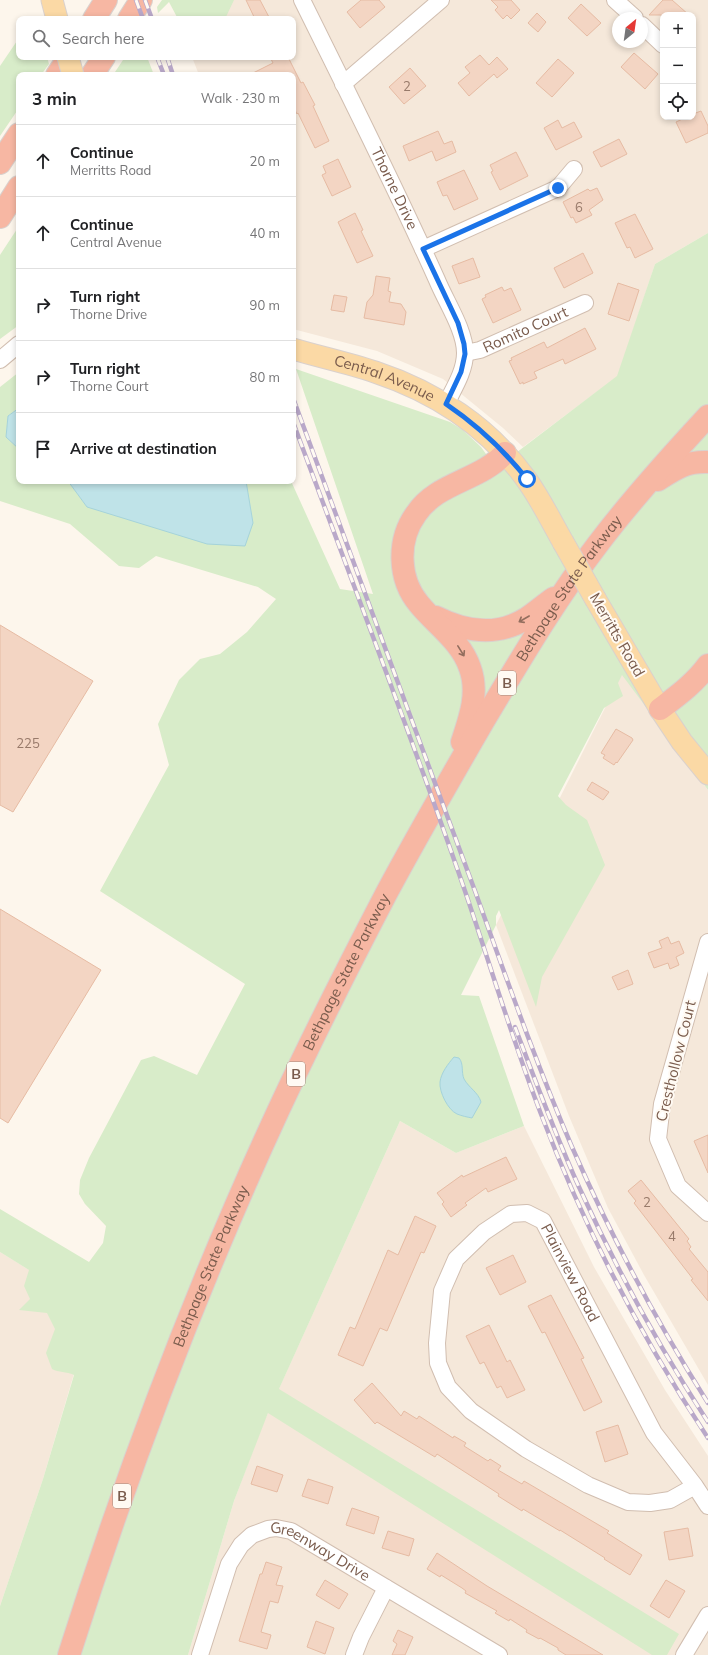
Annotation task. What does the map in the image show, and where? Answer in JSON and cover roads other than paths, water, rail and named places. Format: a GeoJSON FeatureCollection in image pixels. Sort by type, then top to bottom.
{"type":"FeatureCollection","features":[{"type":"Feature","properties":{"kind":"highway"},"geometry":{"type":"LineString","coordinates":[[96,16],[106,0]]}},
{"type":"Feature","properties":{"kind":"highway"},"geometry":{"type":"LineString","coordinates":[[131,16],[141,0]]}},
{"type":"Feature","properties":{"kind":"highway"},"geometry":{"type":"LineString","coordinates":[[59,72],[66,60]]}},
{"type":"Feature","properties":{"kind":"highway"},"geometry":{"type":"LineString","coordinates":[[94,72],[102,60]]}},
{"type":"Feature","properties":{"kind":"highway"},"geometry":{"type":"LineString","coordinates":[[0,163],[16,139]]}},
{"type":"Feature","properties":{"kind":"highway"},"geometry":{"type":"LineString","coordinates":[[0,217],[16,192]]}},
{"type":"Feature","properties":{"kind":"highway","name":"Bethpage State Parkway"},"geometry":{"type":"LineString","coordinates":[[69,1655],[106,1543],[149,1421],[181,1338],[242,1191],[280,1107],[364,937],[403,863],[524,653],[598,544],[641,490],[708,416]]}},
{"type":"Feature","properties":{"kind":"highway"},"geometry":{"type":"LineString","coordinates":[[450,780],[471,714],[474,696],[473,679],[470,668],[460,648],[413,596],[404,571],[402,560],[403,548],[409,525],[423,504],[433,495],[485,470],[493,465],[505,453]]}},
{"type":"Feature","properties":{"kind":"highway"},"geometry":{"type":"LineString","coordinates":[[641,490],[685,464],[693,462],[708,462]]}},
{"type":"Feature","properties":{"kind":"highway"},"geometry":{"type":"LineString","coordinates":[[426,612],[449,623],[469,630],[493,630],[504,628],[526,618],[567,588]]}},
{"type":"Feature","properties":{"kind":"highway"},"geometry":{"type":"LineString","coordinates":[[660,709],[683,692],[708,665]]}},
{"type":"Feature","properties":{"kind":"main road"},"geometry":{"type":"LineString","coordinates":[[69,60],[72,72]]}},
{"type":"Feature","properties":{"kind":"main road","name":"Central Avenue"},"geometry":{"type":"LineString","coordinates":[[296,350],[376,372],[412,386],[446,404],[480,429],[505,453]]}},
{"type":"Feature","properties":{"kind":"main road","name":"Merritts Road"},"geometry":{"type":"LineString","coordinates":[[505,453],[527,479],[660,709],[708,774]]}},
{"type":"Feature","properties":{"kind":"street","name":"Thorne Drive"},"geometry":{"type":"LineString","coordinates":[[302,0],[458,323],[462,335],[465,354],[457,383],[446,404]]}},
{"type":"Feature","properties":{"kind":"street"},"geometry":{"type":"LineString","coordinates":[[343,84],[441,0]]}},
{"type":"Feature","properties":{"kind":"street"},"geometry":{"type":"LineString","coordinates":[[615,0],[628,12]]}},
{"type":"Feature","properties":{"kind":"street"},"geometry":{"type":"LineString","coordinates":[[648,31],[660,42]]}},
{"type":"Feature","properties":{"kind":"street"},"geometry":{"type":"LineString","coordinates":[[423,249],[558,188],[574,169]]}},
{"type":"Feature","properties":{"kind":"street","name":"Romito Court"},"geometry":{"type":"LineString","coordinates":[[465,354],[480,350],[585,303]]}},
{"type":"Feature","properties":{"kind":"street"},"geometry":{"type":"LineString","coordinates":[[0,360],[16,347]]}},
{"type":"Feature","properties":{"kind":"street","name":"Cresthollow Court"},"geometry":{"type":"LineString","coordinates":[[708,942],[662,1104],[658,1139],[678,1186],[708,1213]]}},
{"type":"Feature","properties":{"kind":"street","name":"Plainview Road"},"geometry":{"type":"LineString","coordinates":[[695,1486],[670,1500],[650,1503],[628,1502],[588,1485],[526,1449],[471,1411],[448,1387],[438,1363],[437,1343],[442,1291],[456,1259],[484,1232],[511,1214],[527,1213],[543,1221],[654,1433],[695,1486],[708,1506]]}},
{"type":"Feature","properties":{"kind":"street","name":"Greenway Drive"},"geometry":{"type":"LineString","coordinates":[[200,1655],[229,1564],[241,1545],[252,1535],[268,1529],[276,1528],[291,1531],[499,1655]]}},
{"type":"Feature","properties":{"kind":"street"},"geometry":{"type":"LineString","coordinates":[[354,1655],[361,1637],[386,1588]]}},
{"type":"Feature","properties":{"kind":"street"},"geometry":{"type":"LineString","coordinates":[[684,1655],[708,1615]]}},
{"type":"Feature","properties":{"kind":"water"},"geometry":{"type":"Polygon","coordinates":[[[16,410],[16,446],[6,437],[8,416],[16,410]]]}},
{"type":"Feature","properties":{"kind":"water"},"geometry":{"type":"Polygon","coordinates":[[[70,484],[246,484],[253,523],[245,546],[207,544],[87,507],[70,484]]]}},
{"type":"Feature","properties":{"kind":"water"},"geometry":{"type":"Polygon","coordinates":[[[454,1057],[461,1060],[464,1079],[478,1095],[481,1102],[472,1118],[459,1115],[450,1109],[441,1091],[440,1082],[442,1075],[454,1057]]]}},
{"type":"Feature","properties":{"kind":"railway"},"geometry":{"type":"LineString","coordinates":[[136,0],[142,16]]}},
{"type":"Feature","properties":{"kind":"railway"},"geometry":{"type":"LineString","coordinates":[[145,0],[151,16]]}},
{"type":"Feature","properties":{"kind":"railway"},"geometry":{"type":"LineString","coordinates":[[158,60],[163,72]]}},
{"type":"Feature","properties":{"kind":"railway"},"geometry":{"type":"LineString","coordinates":[[168,60],[172,72]]}},
{"type":"Feature","properties":{"kind":"railway"},"geometry":{"type":"LineString","coordinates":[[296,406],[522,1020],[572,1147],[602,1213],[635,1278],[670,1341],[708,1403]]}},
{"type":"Feature","properties":{"kind":"railway"},"geometry":{"type":"LineString","coordinates":[[296,430],[417,756],[468,899],[519,1053],[558,1156],[595,1240],[637,1321],[683,1400],[708,1438]]}},
{"type":"Feature","properties":{"kind":"railway"},"geometry":{"type":"LineString","coordinates":[[515,1027],[562,1147],[593,1217],[655,1336],[708,1422]]}}]}
